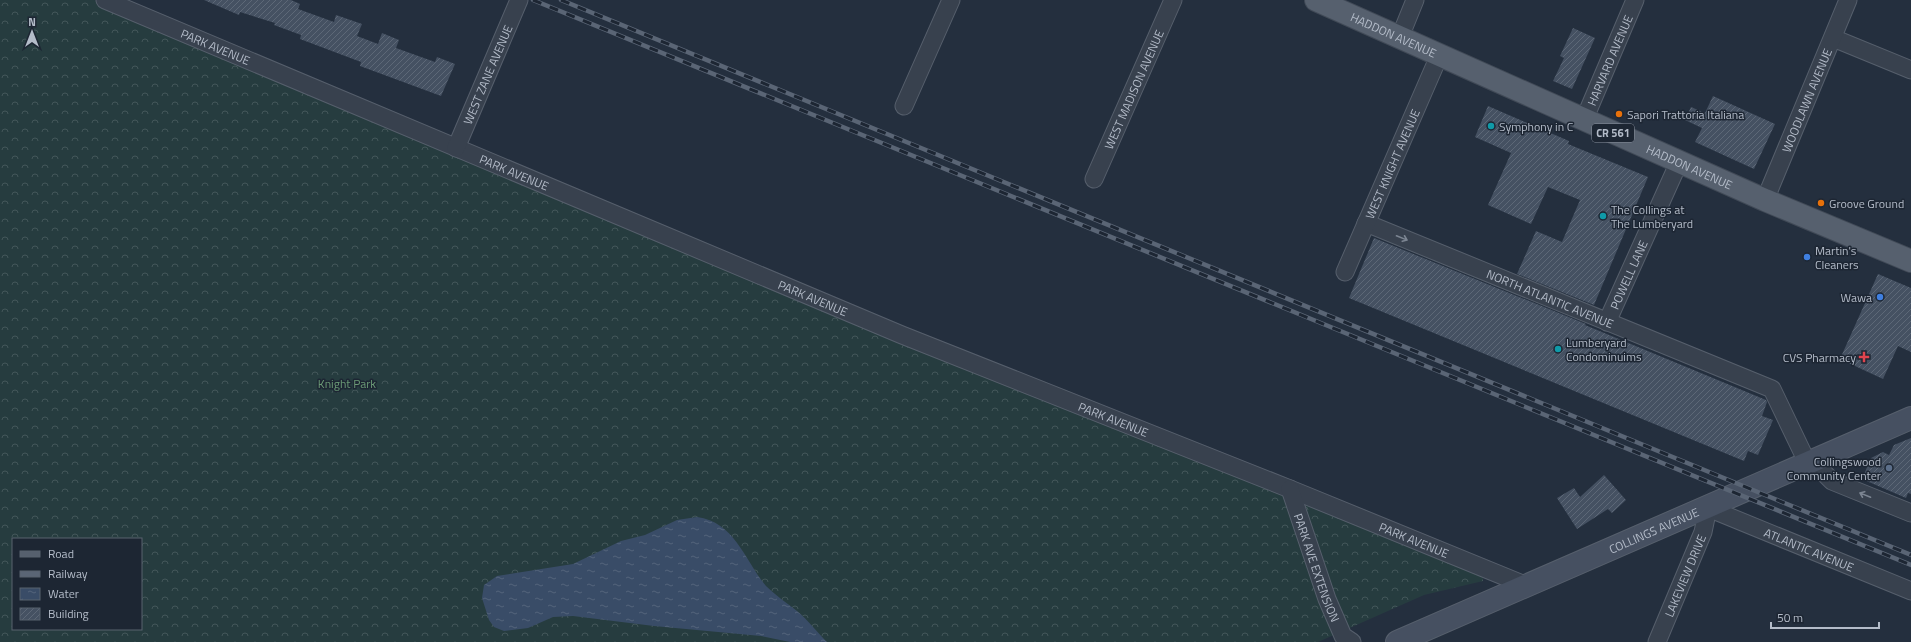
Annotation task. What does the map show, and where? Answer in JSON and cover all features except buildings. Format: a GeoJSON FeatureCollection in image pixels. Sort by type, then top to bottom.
{"type":"FeatureCollection","features":[{"type":"Feature","properties":{"kind":"main road","name":"HADDON AVENUE"},"geometry":{"type":"LineString","coordinates":[[1316,0],[1765,200],[1911,261]]}},
{"type":"Feature","properties":{"kind":"main road","name":"COLLINGS AVENUE"},"geometry":{"type":"LineString","coordinates":[[1397,642],[1525,585],[1708,508],[1911,418]]}},
{"type":"Feature","properties":{"kind":"street","name":"PARK AVENUE"},"geometry":{"type":"LineString","coordinates":[[105,0],[902,335],[1290,489],[1525,585]]}},
{"type":"Feature","properties":{"kind":"street","name":"WEST ZANE AVENUE"},"geometry":{"type":"LineString","coordinates":[[456,148],[519,0]]}},
{"type":"Feature","properties":{"kind":"street"},"geometry":{"type":"LineString","coordinates":[[904,106],[951,0]]}},
{"type":"Feature","properties":{"kind":"street","name":"WEST MADISON AVENUE"},"geometry":{"type":"LineString","coordinates":[[1094,179],[1173,0]]}},
{"type":"Feature","properties":{"kind":"street"},"geometry":{"type":"LineString","coordinates":[[1400,37],[1415,0]]}},
{"type":"Feature","properties":{"kind":"street","name":"HARVARD AVENUE"},"geometry":{"type":"LineString","coordinates":[[1584,120],[1635,0]]}},
{"type":"Feature","properties":{"kind":"street","name":"WOODLAWN AVENUE"},"geometry":{"type":"LineString","coordinates":[[1765,200],[1848,0]]}},
{"type":"Feature","properties":{"kind":"street"},"geometry":{"type":"LineString","coordinates":[[1833,38],[1911,70]]}},
{"type":"Feature","properties":{"kind":"street","name":"WEST KNIGHT AVENUE"},"geometry":{"type":"LineString","coordinates":[[1345,272],[1439,56]]}},
{"type":"Feature","properties":{"kind":"street","name":"POWELL LANE"},"geometry":{"type":"LineString","coordinates":[[1607,322],[1679,162]]}},
{"type":"Feature","properties":{"kind":"street","name":"NORTH ATLANTIC AVENUE"},"geometry":{"type":"LineString","coordinates":[[1366,222],[1772,389],[1808,464]]}},
{"type":"Feature","properties":{"kind":"street"},"geometry":{"type":"LineString","coordinates":[[1808,464],[1824,473],[1832,481],[1905,511]]}},
{"type":"Feature","properties":{"kind":"street","name":"PARK AVE EXTENSION"},"geometry":{"type":"LineString","coordinates":[[1290,489],[1327,599],[1343,636],[1352,642]]}},
{"type":"Feature","properties":{"kind":"street","name":"ATLANTIC AVENUE"},"geometry":{"type":"LineString","coordinates":[[1708,508],[1911,591]]}},
{"type":"Feature","properties":{"kind":"street","name":"LAKEVIEW DRIVE"},"geometry":{"type":"LineString","coordinates":[[1657,642],[1703,532],[1708,508]]}},
{"type":"Feature","properties":{"kind":"green space","name":"Knight Park"},"geometry":{"type":"Polygon","coordinates":[[[0,0],[94,0],[1483,569],[1483,581],[1424,595],[1318,642],[0,642],[0,0]]]}},
{"type":"Feature","properties":{"kind":"water"},"geometry":{"type":"Polygon","coordinates":[[[697,517],[710,520],[721,526],[730,534],[766,586],[809,622],[827,642],[790,642],[761,636],[654,626],[573,616],[553,617],[528,628],[504,631],[494,627],[489,620],[482,598],[484,585],[497,576],[573,564],[621,541],[645,535],[677,520],[697,517]]]}},
{"type":"Feature","properties":{"kind":"railway"},"geometry":{"type":"LineString","coordinates":[[533,0],[1911,565]]}},
{"type":"Feature","properties":{"kind":"railway"},"geometry":{"type":"LineString","coordinates":[[561,0],[1911,555]]}},
{"type":"Feature","properties":{"kind":"place","name":"Sapori Trattoria Italiana"},"geometry":{"type":"Point","coordinates":[1619,114]}},
{"type":"Feature","properties":{"kind":"place","name":"Symphony in C"},"geometry":{"type":"Point","coordinates":[1491,126]}},
{"type":"Feature","properties":{"kind":"place","name":"Groove Ground"},"geometry":{"type":"Point","coordinates":[1821,203]}},
{"type":"Feature","properties":{"kind":"place","name":"The Collings at The Lumberyard"},"geometry":{"type":"Point","coordinates":[1603,216]}},
{"type":"Feature","properties":{"kind":"place","name":"Martin's Cleaners"},"geometry":{"type":"Point","coordinates":[1807,257]}},
{"type":"Feature","properties":{"kind":"place","name":"Wawa"},"geometry":{"type":"Point","coordinates":[1880,297]}},
{"type":"Feature","properties":{"kind":"place","name":"Lumberyard Condominuims"},"geometry":{"type":"Point","coordinates":[1558,349]}},
{"type":"Feature","properties":{"kind":"place","name":"CVS Pharmacy"},"geometry":{"type":"Point","coordinates":[1864,357]}},
{"type":"Feature","properties":{"kind":"place","name":"Collingswood Community Center"},"geometry":{"type":"Point","coordinates":[1889,468]}}]}
